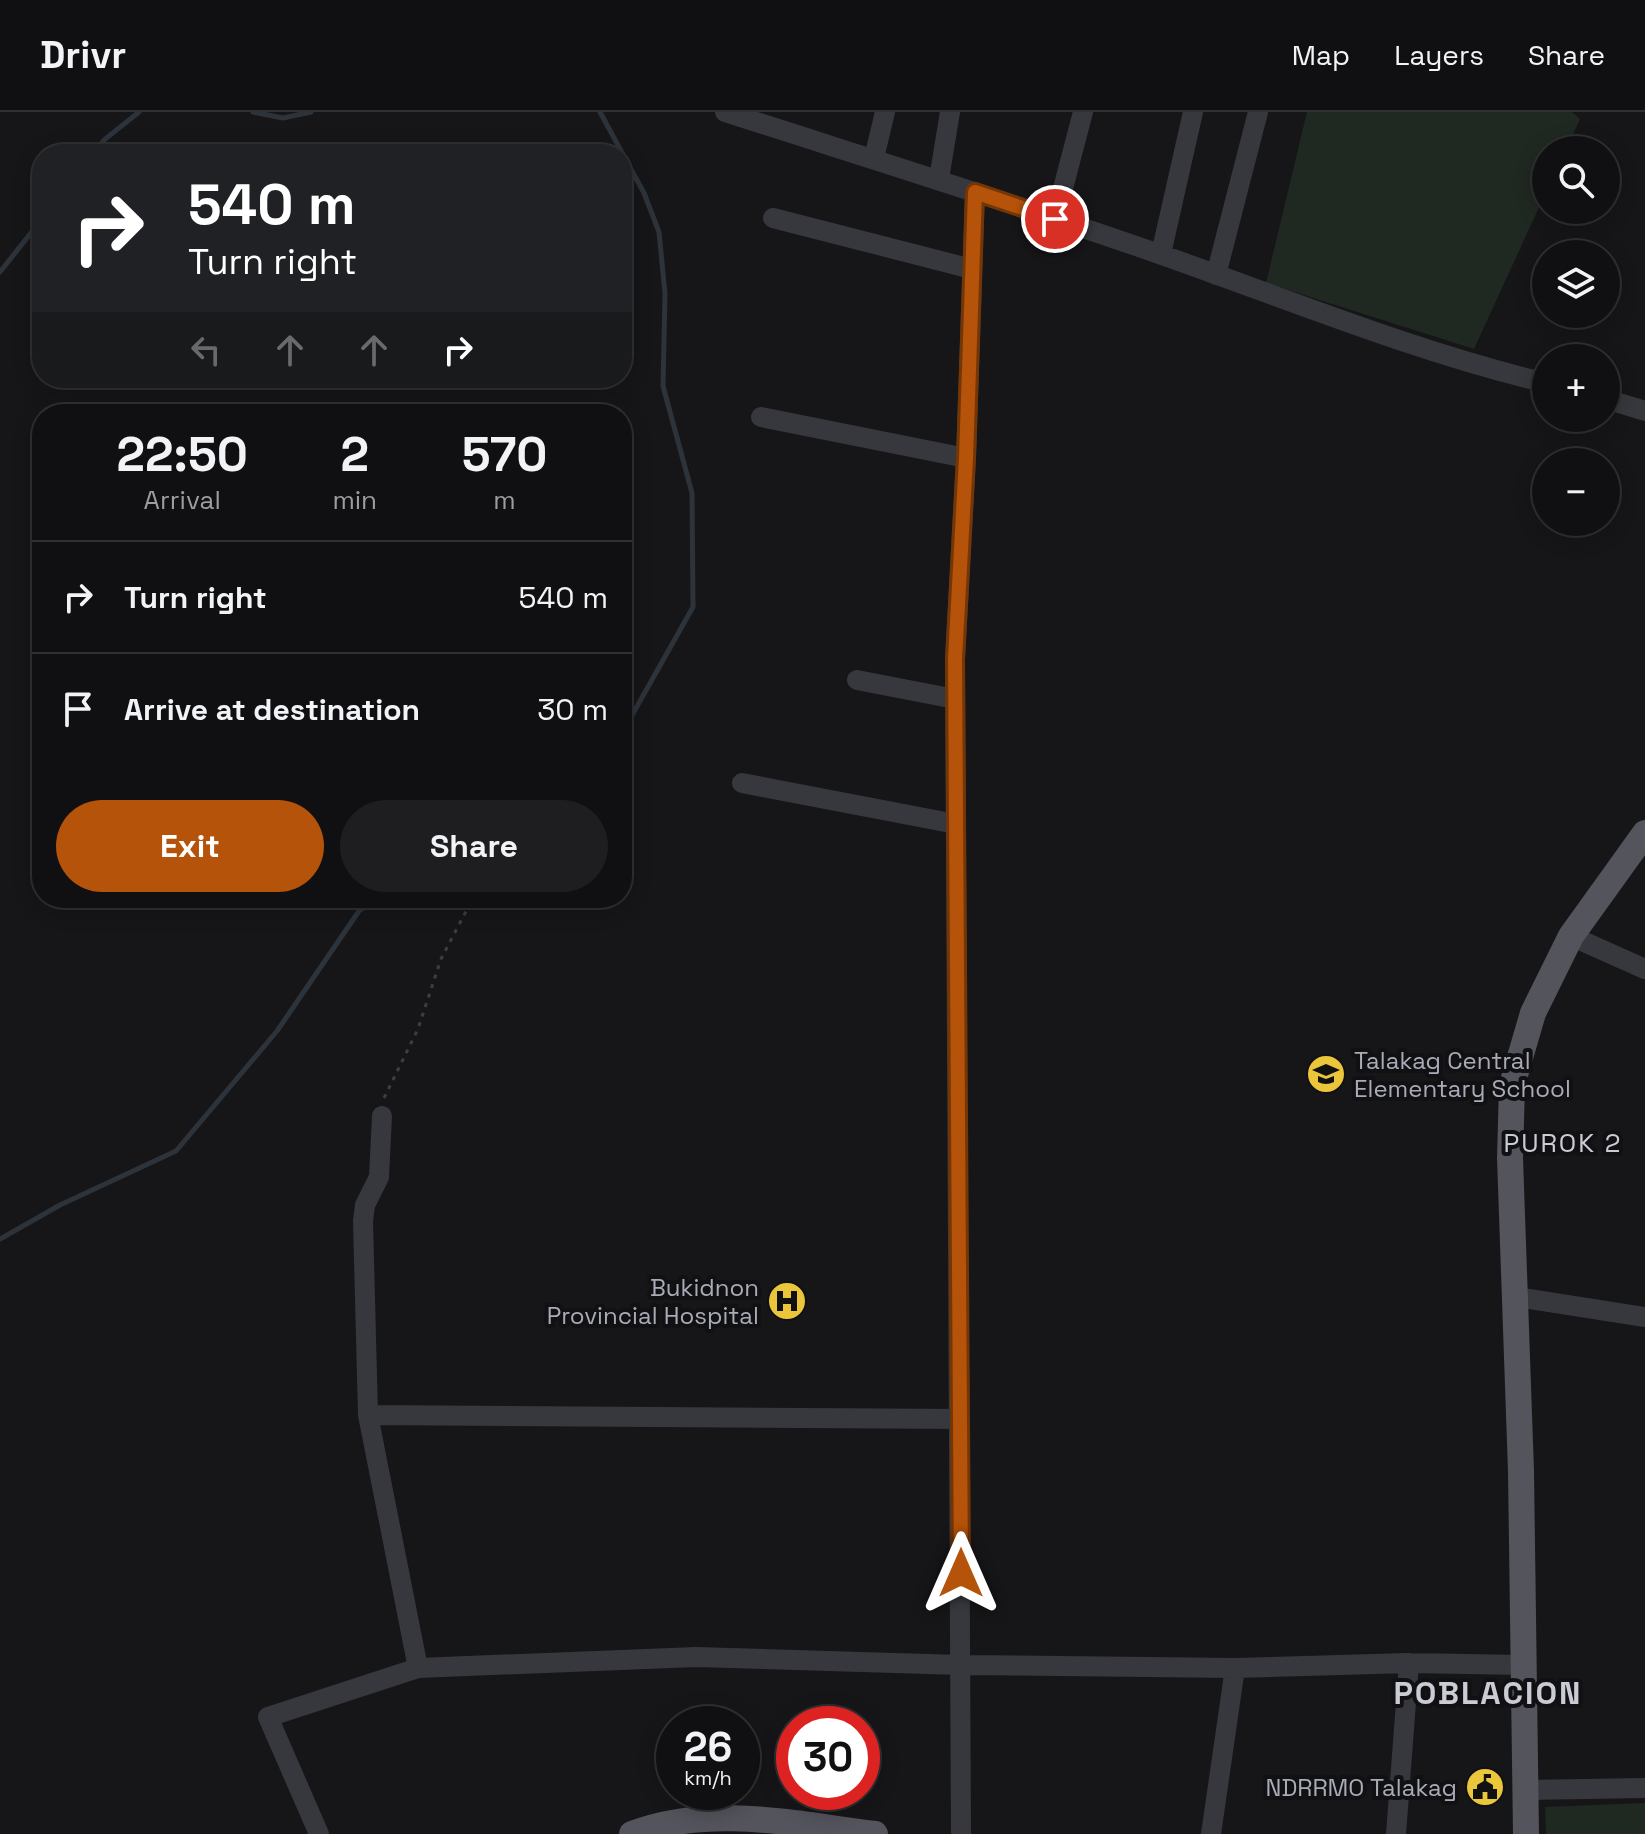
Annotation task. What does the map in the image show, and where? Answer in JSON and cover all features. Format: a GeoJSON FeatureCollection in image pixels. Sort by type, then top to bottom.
{"type":"FeatureCollection","features":[{"type":"Feature","properties":{"kind":"main road"},"geometry":{"type":"LineString","coordinates":[[1526,1834],[1516,1297],[1510,1158],[1512,1085],[1533,1013],[1571,936],[1645,833]]}},
{"type":"Feature","properties":{"kind":"main road"},"geometry":{"type":"LineString","coordinates":[[632,1834],[681,1819],[712,1817],[875,1834]]}},
{"type":"Feature","properties":{"kind":"street"},"geometry":{"type":"LineString","coordinates":[[725,112],[762,118],[1161,254],[1408,345],[1532,379]]}},
{"type":"Feature","properties":{"kind":"street"},"geometry":{"type":"LineString","coordinates":[[874,158],[885,112]]}},
{"type":"Feature","properties":{"kind":"street"},"geometry":{"type":"LineString","coordinates":[[939,179],[950,112]]}},
{"type":"Feature","properties":{"kind":"street"},"geometry":{"type":"LineString","coordinates":[[1055,219],[1083,112]]}},
{"type":"Feature","properties":{"kind":"street"},"geometry":{"type":"LineString","coordinates":[[1161,254],[1193,112]]}},
{"type":"Feature","properties":{"kind":"street"},"geometry":{"type":"LineString","coordinates":[[1216,275],[1258,112]]}},
{"type":"Feature","properties":{"kind":"street"},"geometry":{"type":"LineString","coordinates":[[961,1834],[955,659],[975,192]]}},
{"type":"Feature","properties":{"kind":"street"},"geometry":{"type":"LineString","coordinates":[[773,218],[972,269]]}},
{"type":"Feature","properties":{"kind":"street"},"geometry":{"type":"LineString","coordinates":[[1620,403],[1645,411]]}},
{"type":"Feature","properties":{"kind":"street"},"geometry":{"type":"LineString","coordinates":[[761,417],[966,458]]}},
{"type":"Feature","properties":{"kind":"street"},"geometry":{"type":"LineString","coordinates":[[857,680],[955,699]]}},
{"type":"Feature","properties":{"kind":"street"},"geometry":{"type":"LineString","coordinates":[[742,783],[956,824]]}},
{"type":"Feature","properties":{"kind":"street"},"geometry":{"type":"LineString","coordinates":[[1571,936],[1645,969]]}},
{"type":"Feature","properties":{"kind":"street"},"geometry":{"type":"LineString","coordinates":[[382,1116],[379,1177],[365,1205],[363,1221],[368,1415],[418,1668]]}},
{"type":"Feature","properties":{"kind":"street"},"geometry":{"type":"LineString","coordinates":[[1516,1297],[1645,1317]]}},
{"type":"Feature","properties":{"kind":"street"},"geometry":{"type":"LineString","coordinates":[[368,1415],[960,1419]]}},
{"type":"Feature","properties":{"kind":"street"},"geometry":{"type":"LineString","coordinates":[[319,1834],[268,1717],[418,1668],[696,1657],[961,1665],[1235,1668],[1409,1663],[1523,1665]]}},
{"type":"Feature","properties":{"kind":"street"},"geometry":{"type":"LineString","coordinates":[[1396,1834],[1409,1663]]}},
{"type":"Feature","properties":{"kind":"street"},"geometry":{"type":"LineString","coordinates":[[1211,1834],[1235,1668]]}},
{"type":"Feature","properties":{"kind":"street"},"geometry":{"type":"LineString","coordinates":[[1525,1790],[1645,1788]]}},
{"type":"Feature","properties":{"kind":"path"},"geometry":{"type":"LineString","coordinates":[[382,1116],[390,1083],[414,1038],[441,959],[468,908]]}},
{"type":"Feature","properties":{"kind":"shaded area"},"geometry":{"type":"Polygon","coordinates":[[[1307,112],[1572,112],[1580,119],[1572,136],[1532,136],[1532,223],[1474,349],[1266,283],[1307,112]]]}},
{"type":"Feature","properties":{"kind":"shaded area"},"geometry":{"type":"Polygon","coordinates":[[[1645,1803],[1645,1834],[1546,1834],[1545,1807],[1645,1803]]]}},
{"type":"Feature","properties":{"kind":"waterway"},"geometry":{"type":"LineString","coordinates":[[101,144],[139,112]]}},
{"type":"Feature","properties":{"kind":"waterway"},"geometry":{"type":"LineString","coordinates":[[253,112],[283,118],[311,112]]}},
{"type":"Feature","properties":{"kind":"waterway"},"geometry":{"type":"LineString","coordinates":[[600,112],[617,144]]}},
{"type":"Feature","properties":{"kind":"waterway"},"geometry":{"type":"LineString","coordinates":[[632,171],[659,232],[665,294],[663,386],[692,493],[693,607],[632,715]]}},
{"type":"Feature","properties":{"kind":"waterway"},"geometry":{"type":"LineString","coordinates":[[0,272],[32,232]]}},
{"type":"Feature","properties":{"kind":"waterway"},"geometry":{"type":"LineString","coordinates":[[0,1239],[60,1205],[176,1151],[277,1031],[364,908]]}},
{"type":"Feature","properties":{"kind":"place","name":"Talakag Central Elementary School"},"geometry":{"type":"Point","coordinates":[1326,1074]}},
{"type":"Feature","properties":{"kind":"place","name":"Bukidnon Provincial Hospital"},"geometry":{"type":"Point","coordinates":[787,1301]}},
{"type":"Feature","properties":{"kind":"place","name":"NDRRMO Talakag"},"geometry":{"type":"Point","coordinates":[1485,1787]}},
{"type":"Feature","properties":{"kind":"district","name":"PUROK 2"},"geometry":{"type":"Point","coordinates":[1563,1143]}},
{"type":"Feature","properties":{"kind":"district","name":"POBLACION"},"geometry":{"type":"Point","coordinates":[1488,1693]}},
{"type":"Feature","properties":{"kind":"route"},"geometry":{"type":"LineString","coordinates":[[961,1573],[955,659],[975,192],[1055,219]]}}]}
